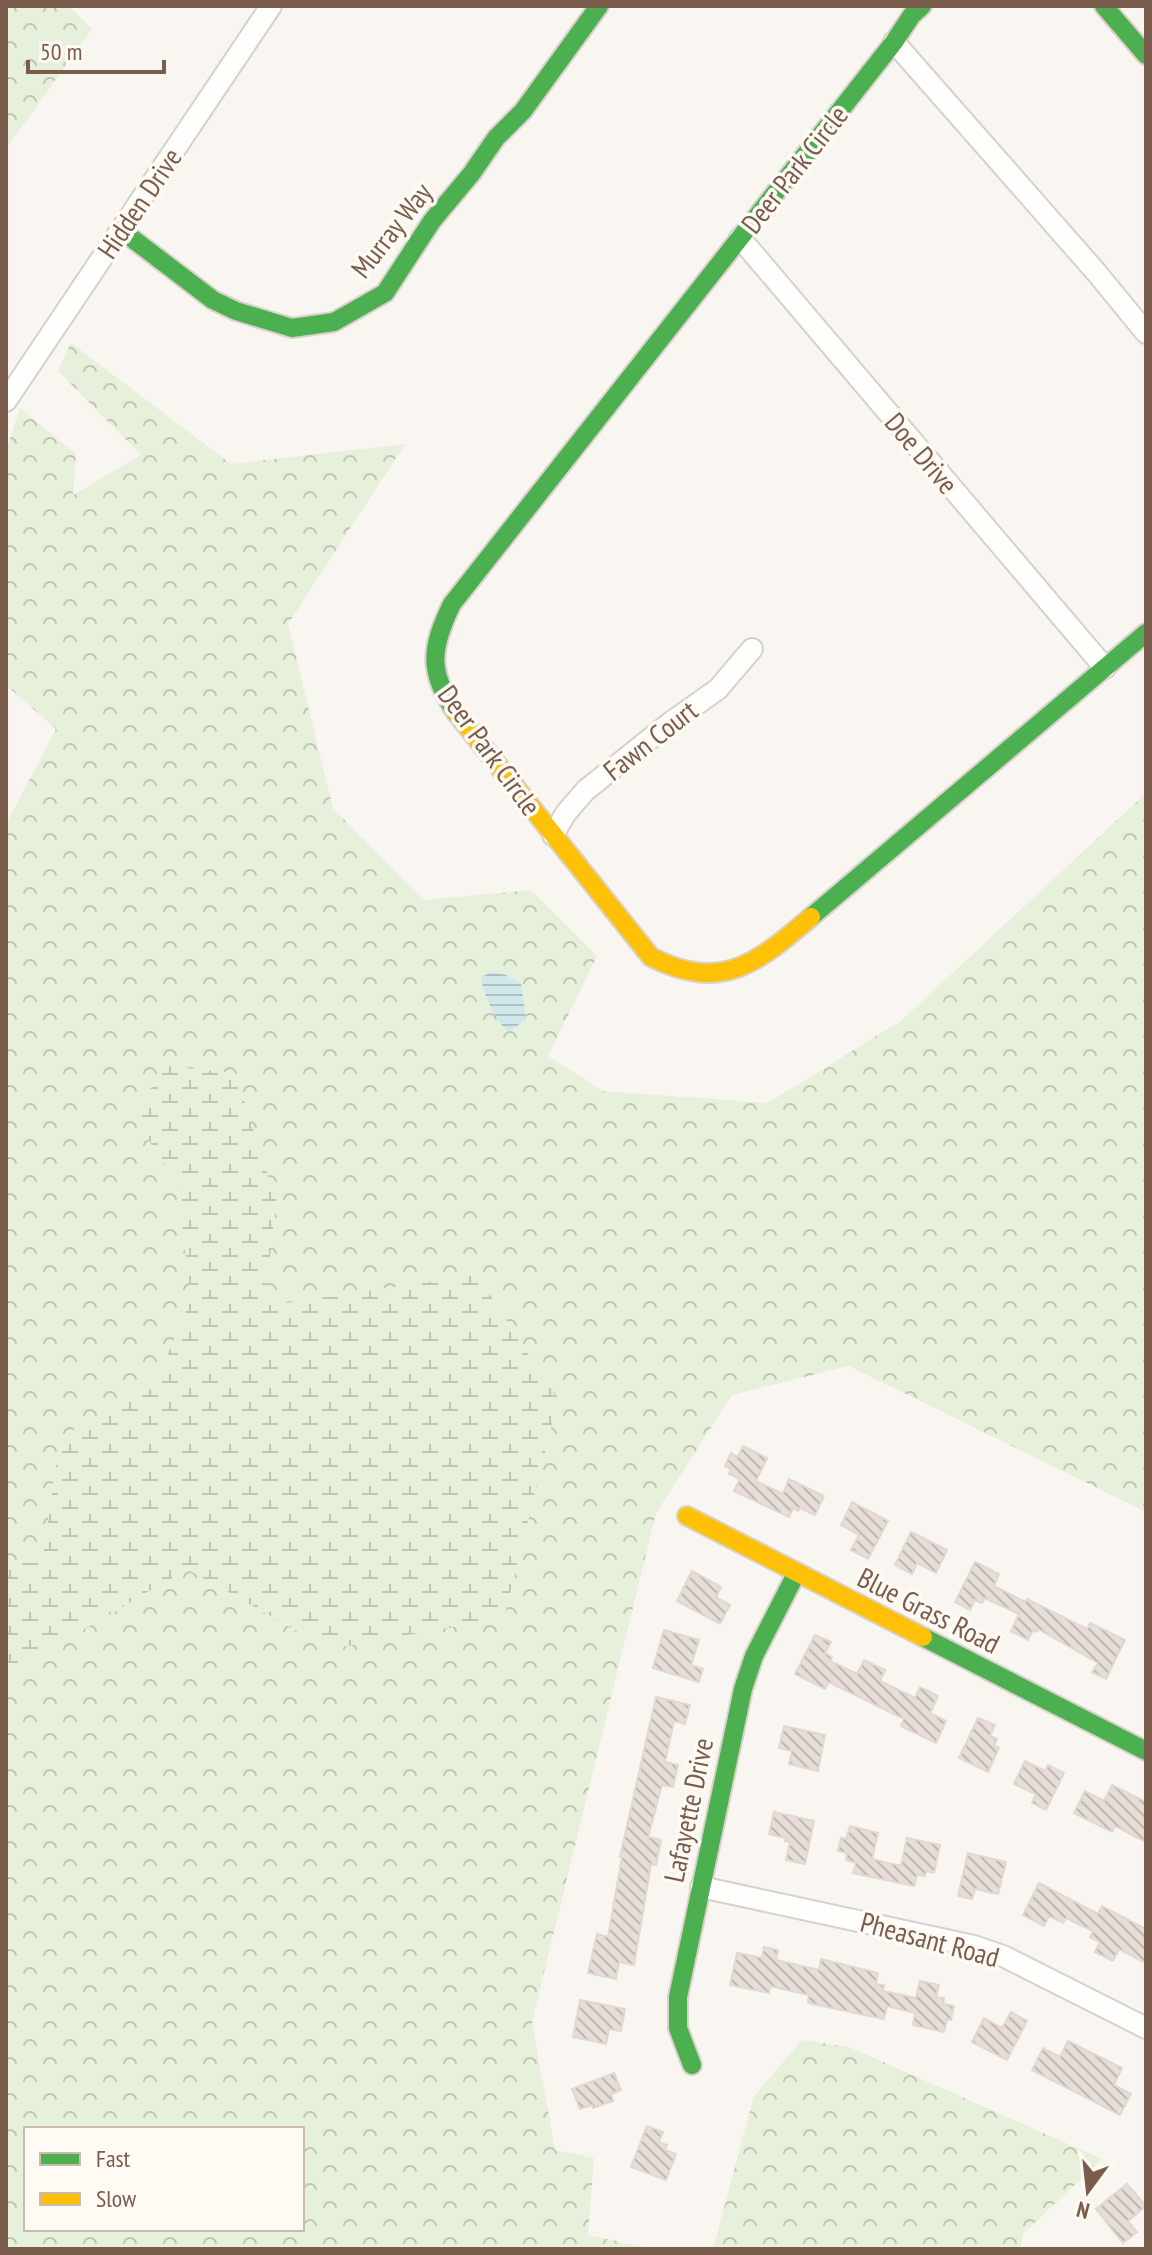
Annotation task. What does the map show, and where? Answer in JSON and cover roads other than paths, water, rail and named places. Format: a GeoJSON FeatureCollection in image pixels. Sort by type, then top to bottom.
{"type":"FeatureCollection","features":[{"type":"Feature","properties":{"kind":"street","name":"Hidden Drive"},"geometry":{"type":"LineString","coordinates":[[6,401],[271,6]]}},
{"type":"Feature","properties":{"kind":"street","name":"Murray Way"},"geometry":{"type":"LineString","coordinates":[[121,230],[213,300],[236,311],[292,328],[334,322],[385,293],[432,221],[496,138],[523,111],[599,6]]}},
{"type":"Feature","properties":{"kind":"street","name":"Deer Park Circle"},"geometry":{"type":"LineString","coordinates":[[922,6],[452,604],[444,620],[435,657],[435,672],[459,717],[651,957],[671,968],[708,974],[741,968],[770,952],[1146,633]]}},
{"type":"Feature","properties":{"kind":"street"},"geometry":{"type":"LineString","coordinates":[[1104,6],[1146,55]]}},
{"type":"Feature","properties":{"kind":"street"},"geometry":{"type":"LineString","coordinates":[[894,42],[1146,333]]}},
{"type":"Feature","properties":{"kind":"street","name":"Doe Drive"},"geometry":{"type":"LineString","coordinates":[[740,238],[1105,668]]}},
{"type":"Feature","properties":{"kind":"street","name":"Fawn Court"},"geometry":{"type":"LineString","coordinates":[[553,835],[566,813],[586,790],[718,689],[752,649]]}},
{"type":"Feature","properties":{"kind":"street","name":"Blue Grass Road"},"geometry":{"type":"LineString","coordinates":[[687,1516],[1146,1751]]}},
{"type":"Feature","properties":{"kind":"street","name":"Lafayette Drive"},"geometry":{"type":"LineString","coordinates":[[692,2065],[682,2044],[677,2011],[701,1887],[743,1689],[754,1656],[796,1574]]}},
{"type":"Feature","properties":{"kind":"street","name":"Pheasant Road"},"geometry":{"type":"LineString","coordinates":[[701,1887],[982,1949],[1003,1956],[1146,2028]]}},
{"type":"Feature","properties":{"kind":"water"},"geometry":{"type":"Polygon","coordinates":[[[492,972],[506,975],[521,984],[526,1020],[509,1031],[490,1007],[484,990],[481,977],[492,972]]]}}]}
